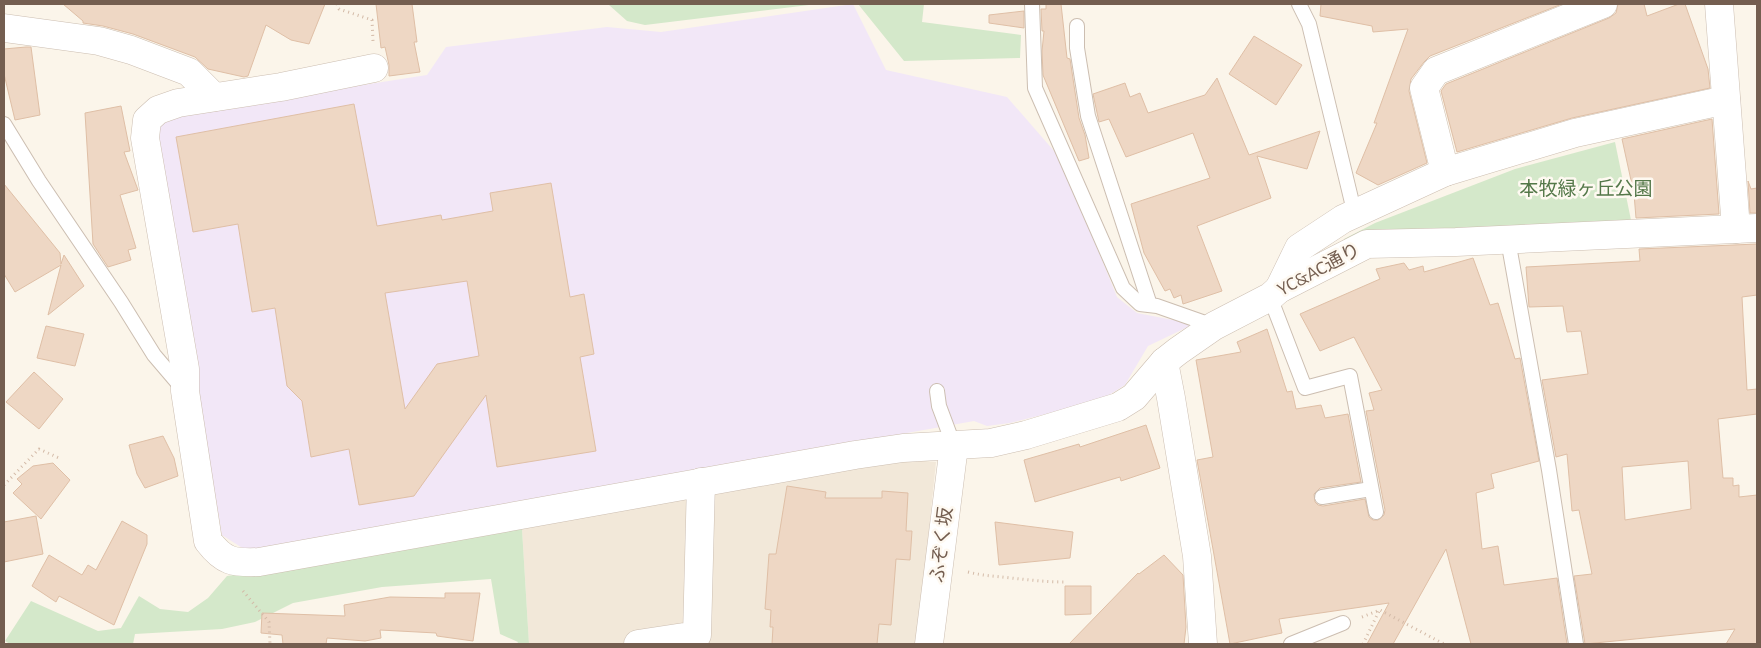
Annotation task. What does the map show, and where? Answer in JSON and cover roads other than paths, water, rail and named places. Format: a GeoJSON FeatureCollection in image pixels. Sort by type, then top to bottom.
{"type":"FeatureCollection","features":[{"type":"Feature","properties":{"kind":"street"},"geometry":{"type":"LineString","coordinates":[[1445,172],[1424,88],[1436,71],[1604,4]]}},
{"type":"Feature","properties":{"kind":"street"},"geometry":{"type":"LineString","coordinates":[[1719,4],[1726,100],[1747,228]]}},
{"type":"Feature","properties":{"kind":"street"},"geometry":{"type":"LineString","coordinates":[[4,28],[99,41],[131,50],[189,72],[214,97]]}},
{"type":"Feature","properties":{"kind":"street"},"geometry":{"type":"LineString","coordinates":[[185,391],[185,369],[145,138],[147,120],[158,110],[178,103],[281,87],[374,68]]}},
{"type":"Feature","properties":{"kind":"street"},"geometry":{"type":"LineString","coordinates":[[1275,293],[1299,248],[1343,219],[1445,172],[1575,133],[1726,100]]}},
{"type":"Feature","properties":{"kind":"street","name":"YC&AC通り"},"geometry":{"type":"LineString","coordinates":[[185,391],[208,541],[223,558],[244,562],[259,562],[855,455],[903,448],[991,443],[1017,437],[1118,407],[1134,397],[1164,362],[1214,326],[1367,244],[1508,240],[1747,228]]}},
{"type":"Feature","properties":{"kind":"street"},"geometry":{"type":"LineString","coordinates":[[1164,362],[1197,556],[1203,644]]}},
{"type":"Feature","properties":{"kind":"street","name":"ふぞく坂"},"geometry":{"type":"LineString","coordinates":[[929,644],[954,446]]}},
{"type":"Feature","properties":{"kind":"street"},"geometry":{"type":"LineString","coordinates":[[638,644],[698,635],[701,482]]}},
{"type":"Feature","properties":{"kind":"lane"},"geometry":{"type":"LineString","coordinates":[[1032,4],[1035,88],[1123,288],[1140,304],[1157,306],[1214,326]]}},
{"type":"Feature","properties":{"kind":"lane"},"geometry":{"type":"LineString","coordinates":[[1299,4],[1309,24],[1355,215]]}},
{"type":"Feature","properties":{"kind":"lane"},"geometry":{"type":"LineString","coordinates":[[1077,26],[1077,48],[1088,116],[1150,305]]}},
{"type":"Feature","properties":{"kind":"lane"},"geometry":{"type":"LineString","coordinates":[[4,124],[39,181],[121,302],[154,356],[185,391]]}},
{"type":"Feature","properties":{"kind":"lane"},"geometry":{"type":"LineString","coordinates":[[1508,240],[1549,470],[1576,644]]}},
{"type":"Feature","properties":{"kind":"lane"},"geometry":{"type":"LineString","coordinates":[[1275,293],[1304,388],[1350,376],[1376,512]]}},
{"type":"Feature","properties":{"kind":"lane"},"geometry":{"type":"LineString","coordinates":[[937,391],[939,406],[954,446]]}},
{"type":"Feature","properties":{"kind":"lane"},"geometry":{"type":"LineString","coordinates":[[1322,496],[1371,488]]}},
{"type":"Feature","properties":{"kind":"lane"},"geometry":{"type":"LineString","coordinates":[[1291,644],[1343,624]]}},
{"type":"Feature","properties":{"kind":"park label","name":"本牧緑ヶ丘公園"},"geometry":{"type":"Point","coordinates":[1586,189]}}]}
